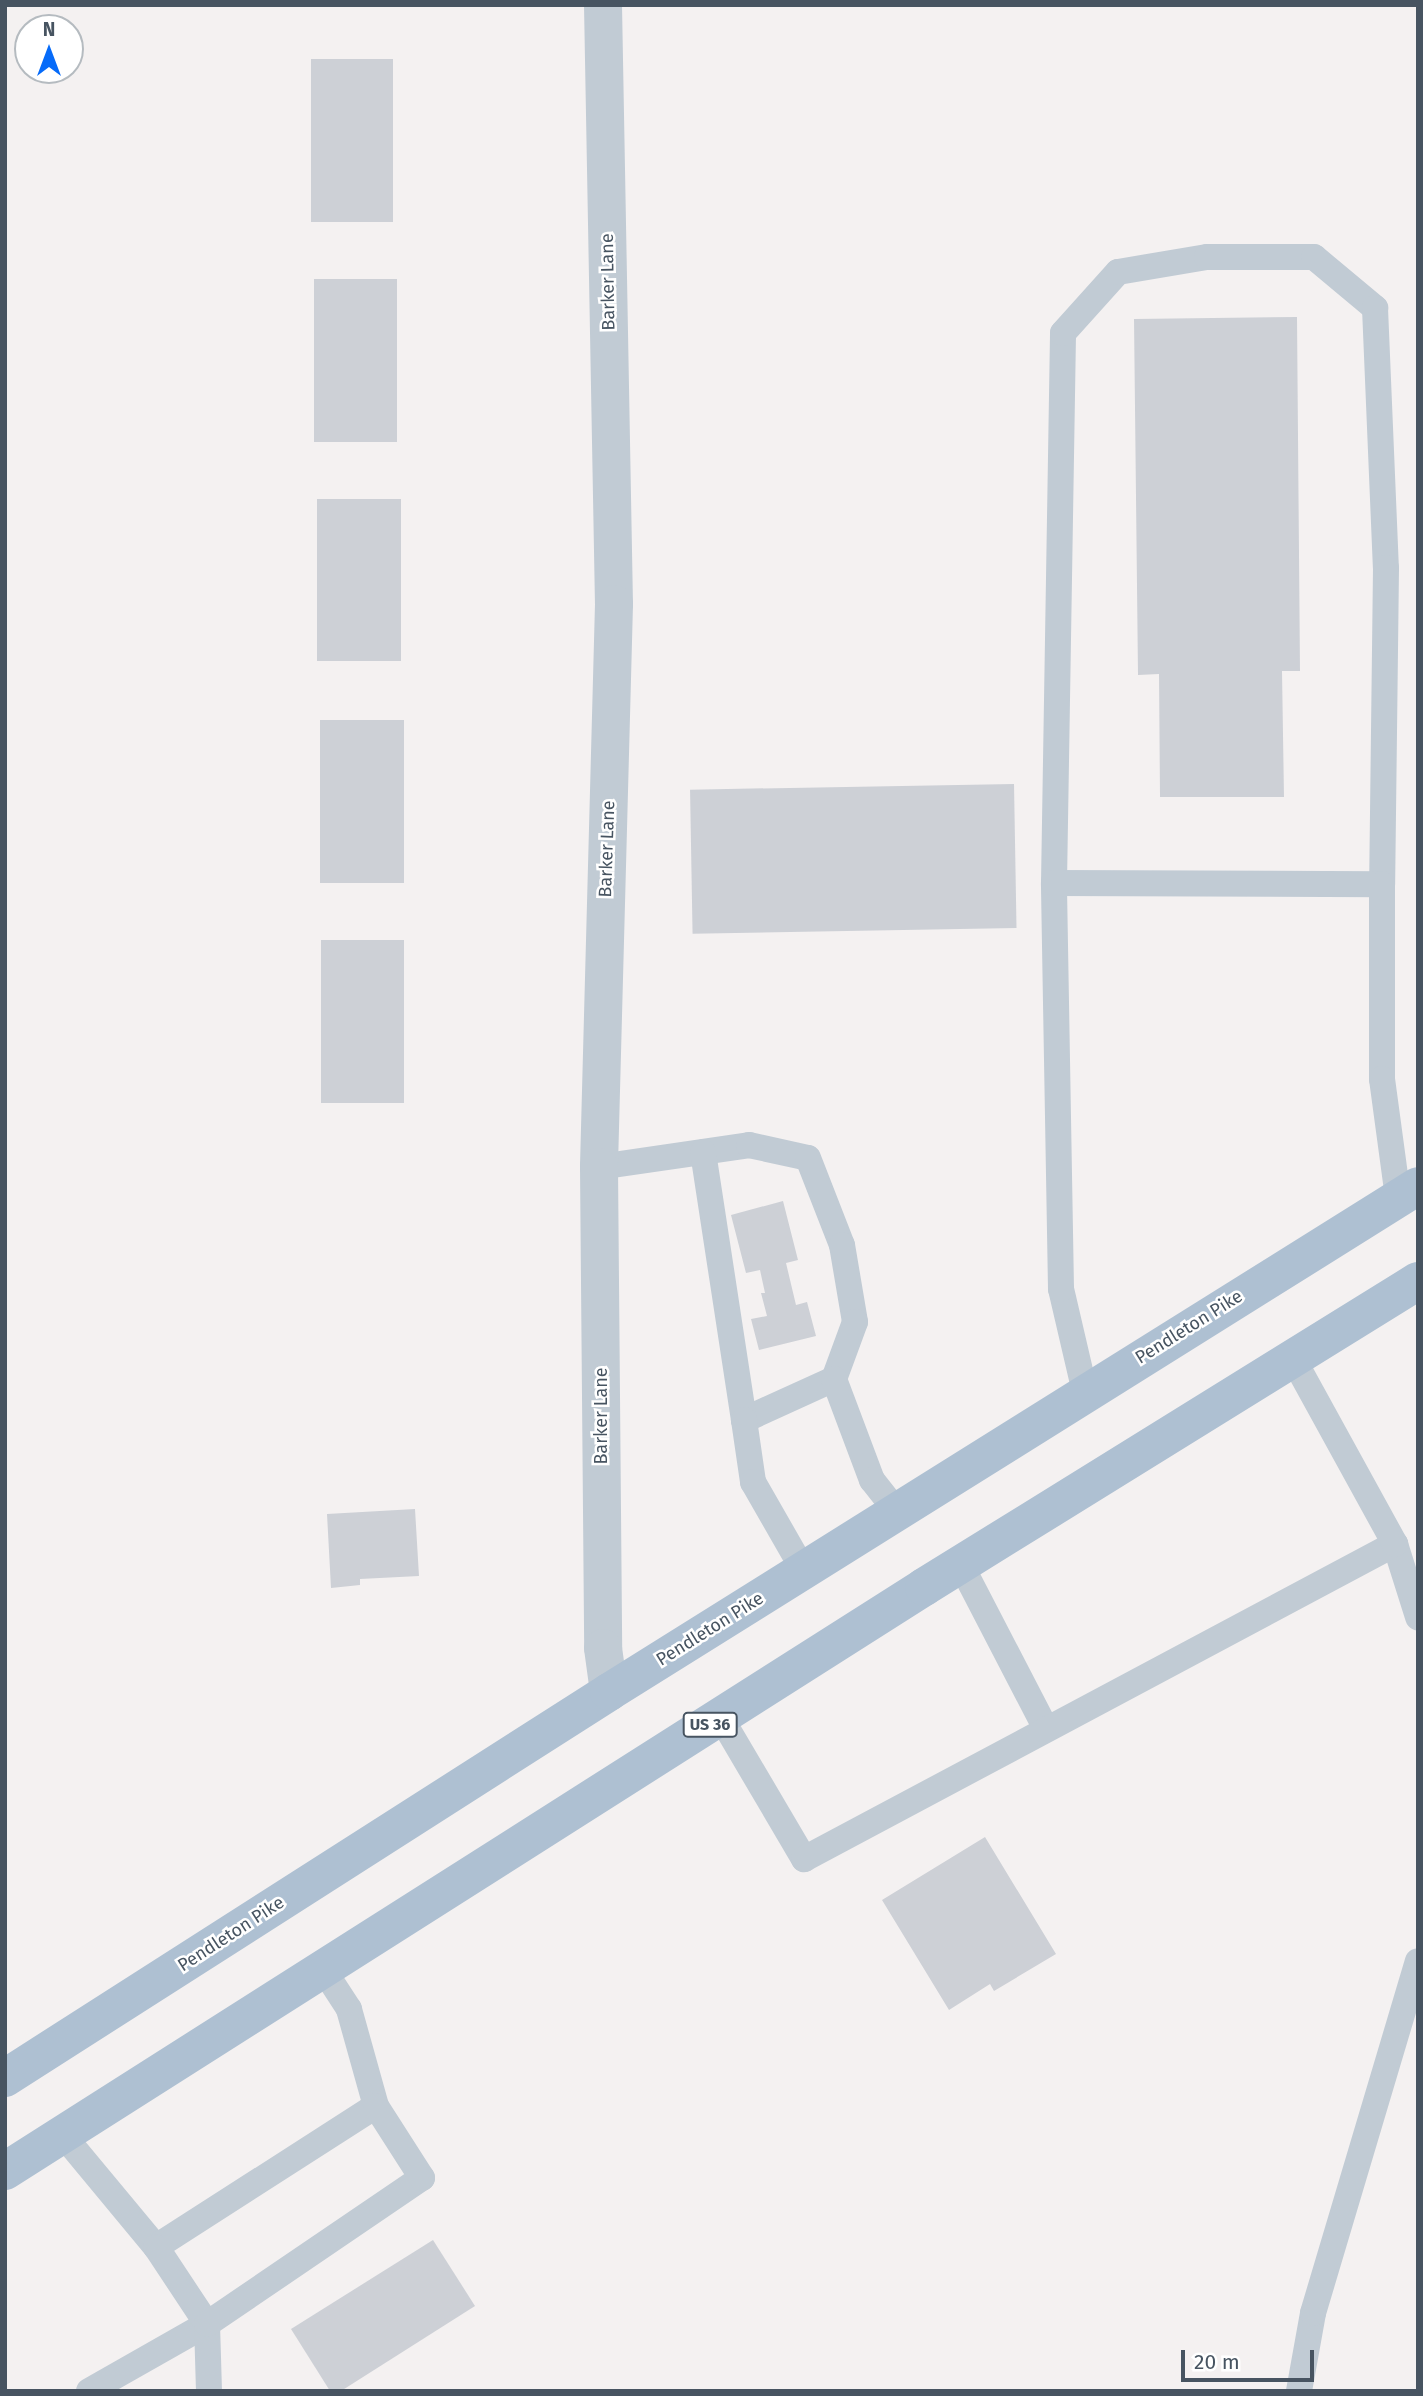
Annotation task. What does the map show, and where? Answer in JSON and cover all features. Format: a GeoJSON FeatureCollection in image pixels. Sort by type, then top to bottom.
{"type":"FeatureCollection","features":[{"type":"Feature","properties":{"kind":"main road","name":"Pendleton Pike"},"geometry":{"type":"LineString","coordinates":[[5,2078],[609,1692],[1408,1192]]}},
{"type":"Feature","properties":{"kind":"main road","name":"US 36"},"geometry":{"type":"LineString","coordinates":[[5,2171],[961,1565],[1418,1281]]}},
{"type":"Feature","properties":{"kind":"street","name":"Barker Lane"},"geometry":{"type":"LineString","coordinates":[[603,5],[614,604],[599,1167],[603,1648],[609,1692]]}},
{"type":"Feature","properties":{"kind":"lane"},"geometry":{"type":"LineString","coordinates":[[1085,1392],[1061,1289],[1054,883],[1063,333],[1118,272],[1207,257],[1314,257],[1375,308],[1386,568],[1382,1079],[1408,1192]]}},
{"type":"Feature","properties":{"kind":"lane"},"geometry":{"type":"LineString","coordinates":[[1054,883],[1382,884]]}},
{"type":"Feature","properties":{"kind":"lane"},"geometry":{"type":"LineString","coordinates":[[599,1167],[749,1145],[808,1158],[842,1245],[855,1322],[834,1379],[872,1480],[898,1513]]}},
{"type":"Feature","properties":{"kind":"lane"},"geometry":{"type":"LineString","coordinates":[[703,1152],[753,1482],[804,1571]]}},
{"type":"Feature","properties":{"kind":"lane"},"geometry":{"type":"LineString","coordinates":[[1294,1360],[1395,1544],[1418,1617]]}},
{"type":"Feature","properties":{"kind":"lane"},"geometry":{"type":"LineString","coordinates":[[744,1420],[834,1379]]}},
{"type":"Feature","properties":{"kind":"lane"},"geometry":{"type":"LineString","coordinates":[[721,1718],[804,1859],[1395,1544]]}},
{"type":"Feature","properties":{"kind":"lane"},"geometry":{"type":"LineString","coordinates":[[961,1565],[1046,1729]]}},
{"type":"Feature","properties":{"kind":"lane"},"geometry":{"type":"LineString","coordinates":[[1299,2391],[1313,2313],[1418,1961]]}},
{"type":"Feature","properties":{"kind":"lane"},"geometry":{"type":"LineString","coordinates":[[89,2391],[207,2324],[261,2278],[367,2209],[422,2178],[376,2106],[349,2009],[323,1969]]}},
{"type":"Feature","properties":{"kind":"lane"},"geometry":{"type":"LineString","coordinates":[[156,2246],[217,2215],[324,2145],[376,2106]]}},
{"type":"Feature","properties":{"kind":"lane"},"geometry":{"type":"LineString","coordinates":[[63,2135],[156,2246],[207,2324],[209,2391]]}},
{"type":"Feature","properties":{"kind":"building"},"geometry":{"type":"Polygon","coordinates":[[[311,59],[393,59],[393,222],[311,222],[311,59]]]}},
{"type":"Feature","properties":{"kind":"building"},"geometry":{"type":"Polygon","coordinates":[[[314,279],[397,279],[397,442],[314,442],[314,279]]]}},
{"type":"Feature","properties":{"kind":"building"},"geometry":{"type":"Polygon","coordinates":[[[1297,317],[1300,671],[1282,671],[1284,797],[1160,797],[1159,674],[1138,675],[1134,319],[1297,317]]]}},
{"type":"Feature","properties":{"kind":"building"},"geometry":{"type":"Polygon","coordinates":[[[317,499],[401,499],[401,661],[317,661],[317,499]]]}},
{"type":"Feature","properties":{"kind":"building"},"geometry":{"type":"Polygon","coordinates":[[[320,720],[404,720],[404,883],[320,883],[320,720]]]}},
{"type":"Feature","properties":{"kind":"building"},"geometry":{"type":"Polygon","coordinates":[[[1014,784],[1017,928],[693,934],[690,790],[1014,784]]]}},
{"type":"Feature","properties":{"kind":"building"},"geometry":{"type":"Polygon","coordinates":[[[321,940],[404,940],[404,1103],[321,1103],[321,940]]]}},
{"type":"Feature","properties":{"kind":"building"},"geometry":{"type":"Polygon","coordinates":[[[783,1201],[798,1260],[786,1263],[796,1305],[807,1302],[816,1336],[759,1350],[751,1319],[767,1316],[761,1293],[765,1293],[760,1270],[746,1273],[731,1215],[783,1201]]]}},
{"type":"Feature","properties":{"kind":"building"},"geometry":{"type":"Polygon","coordinates":[[[415,1509],[419,1576],[360,1579],[360,1585],[331,1588],[327,1514],[415,1509]]]}},
{"type":"Feature","properties":{"kind":"building"},"geometry":{"type":"Polygon","coordinates":[[[985,1837],[1056,1954],[994,1991],[990,1984],[949,2010],[882,1900],[985,1837]]]}},
{"type":"Feature","properties":{"kind":"building"},"geometry":{"type":"Polygon","coordinates":[[[433,2240],[475,2306],[341,2391],[330,2391],[291,2329],[433,2240]]]}}]}
